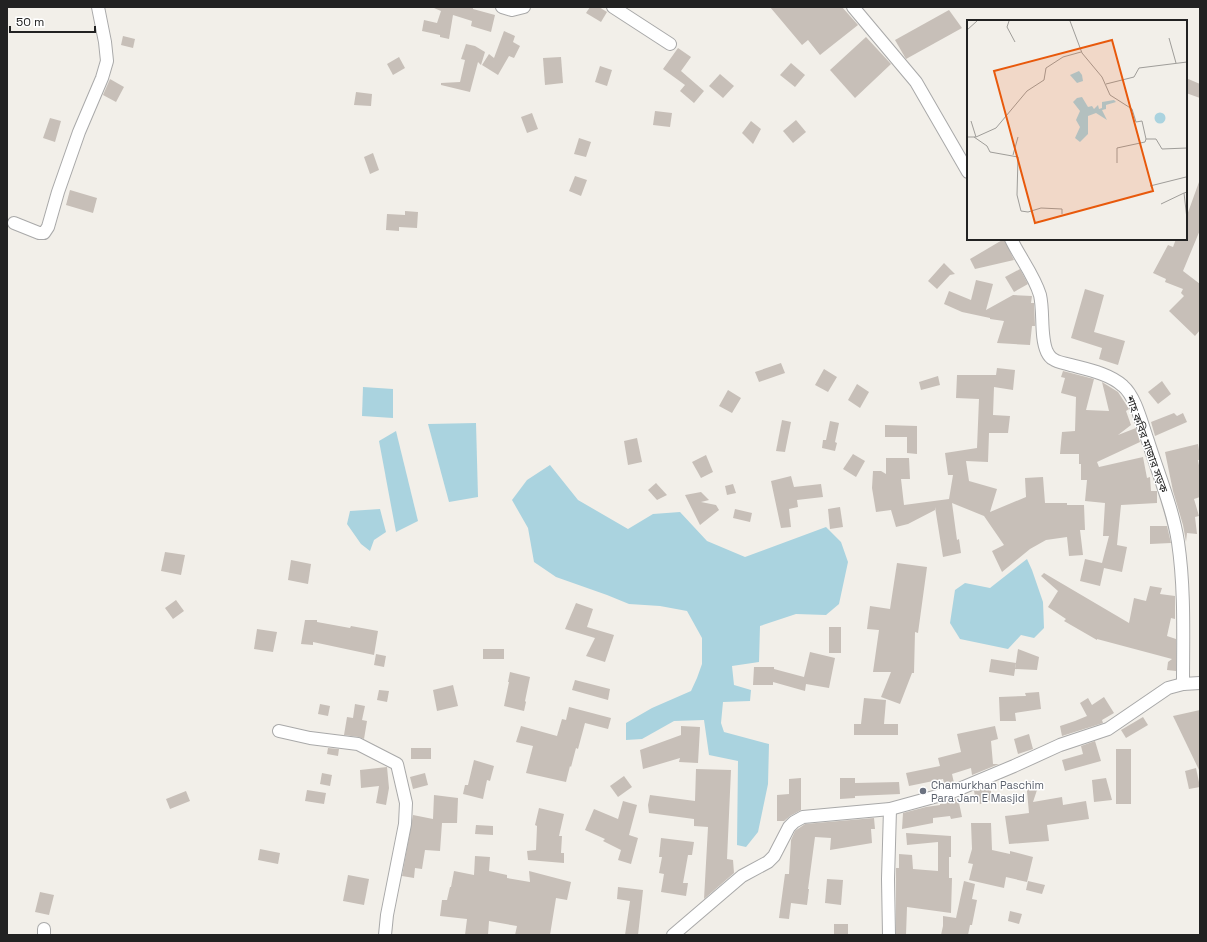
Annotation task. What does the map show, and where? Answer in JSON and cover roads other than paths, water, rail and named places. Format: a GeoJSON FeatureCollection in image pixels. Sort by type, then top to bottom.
{"type":"FeatureCollection","features":[{"type":"Feature","properties":{"kind":"street"},"geometry":{"type":"LineString","coordinates":[[14,223],[39,233],[44,233],[48,227],[58,192],[79,132],[102,78],[107,61],[98,7]]}},
{"type":"Feature","properties":{"kind":"street"},"geometry":{"type":"LineString","coordinates":[[502,7],[512,10],[524,7]]}},
{"type":"Feature","properties":{"kind":"street"},"geometry":{"type":"LineString","coordinates":[[613,7],[670,44]]}},
{"type":"Feature","properties":{"kind":"street"},"geometry":{"type":"LineString","coordinates":[[853,7],[916,82],[967,170]]}},
{"type":"Feature","properties":{"kind":"street","name":"শাহ কবির মাজার সড়ক"},"geometry":{"type":"LineString","coordinates":[[1011,240],[1019,256],[1034,279],[1040,296],[1045,345],[1053,360],[1115,380],[1123,385],[1130,393],[1167,498],[1178,541],[1182,579],[1184,627],[1183,684]]}},
{"type":"Feature","properties":{"kind":"street"},"geometry":{"type":"LineString","coordinates":[[673,935],[742,876],[768,862],[774,856],[789,827],[803,817],[890,809],[952,792],[1060,745],[1108,729],[1168,688],[1183,684],[1200,683]]}},
{"type":"Feature","properties":{"kind":"street"},"geometry":{"type":"LineString","coordinates":[[279,730],[310,738],[358,744],[397,764],[406,803],[404,824],[387,915],[385,935]]}},
{"type":"Feature","properties":{"kind":"street"},"geometry":{"type":"LineString","coordinates":[[889,935],[888,880],[890,809]]}},
{"type":"Feature","properties":{"kind":"water"},"geometry":{"type":"Polygon","coordinates":[[[363,387],[393,389],[393,418],[362,416],[363,387]]]}},
{"type":"Feature","properties":{"kind":"water"},"geometry":{"type":"Polygon","coordinates":[[[476,423],[478,497],[449,502],[428,424],[476,423]]]}},
{"type":"Feature","properties":{"kind":"water"},"geometry":{"type":"Polygon","coordinates":[[[396,431],[418,521],[396,532],[379,441],[396,431]]]}},
{"type":"Feature","properties":{"kind":"water"},"geometry":{"type":"Polygon","coordinates":[[[550,465],[578,500],[628,529],[653,514],[680,512],[707,541],[745,557],[826,527],[841,542],[848,562],[839,604],[826,615],[796,614],[760,626],[759,662],[732,666],[734,685],[751,690],[750,701],[723,702],[721,723],[724,732],[769,744],[768,784],[758,832],[746,847],[737,845],[738,761],[709,755],[704,720],[674,721],[642,739],[626,740],[626,723],[652,708],[691,691],[702,664],[702,638],[687,611],[660,606],[629,604],[556,577],[534,562],[528,528],[512,500],[527,480],[550,465]]]}},
{"type":"Feature","properties":{"kind":"water"},"geometry":{"type":"Polygon","coordinates":[[[380,509],[386,532],[374,540],[370,551],[361,544],[347,524],[350,511],[380,509]]]}},
{"type":"Feature","properties":{"kind":"water"},"geometry":{"type":"Polygon","coordinates":[[[1027,559],[1043,602],[1044,628],[1034,638],[1021,635],[1008,649],[960,639],[950,623],[955,590],[965,583],[990,588],[1027,559]]]}},
{"type":"Feature","properties":{"kind":"place","name":"Chamurkhan Paschim Para Jam E Masjid"},"geometry":{"type":"Point","coordinates":[923,791]}}]}
